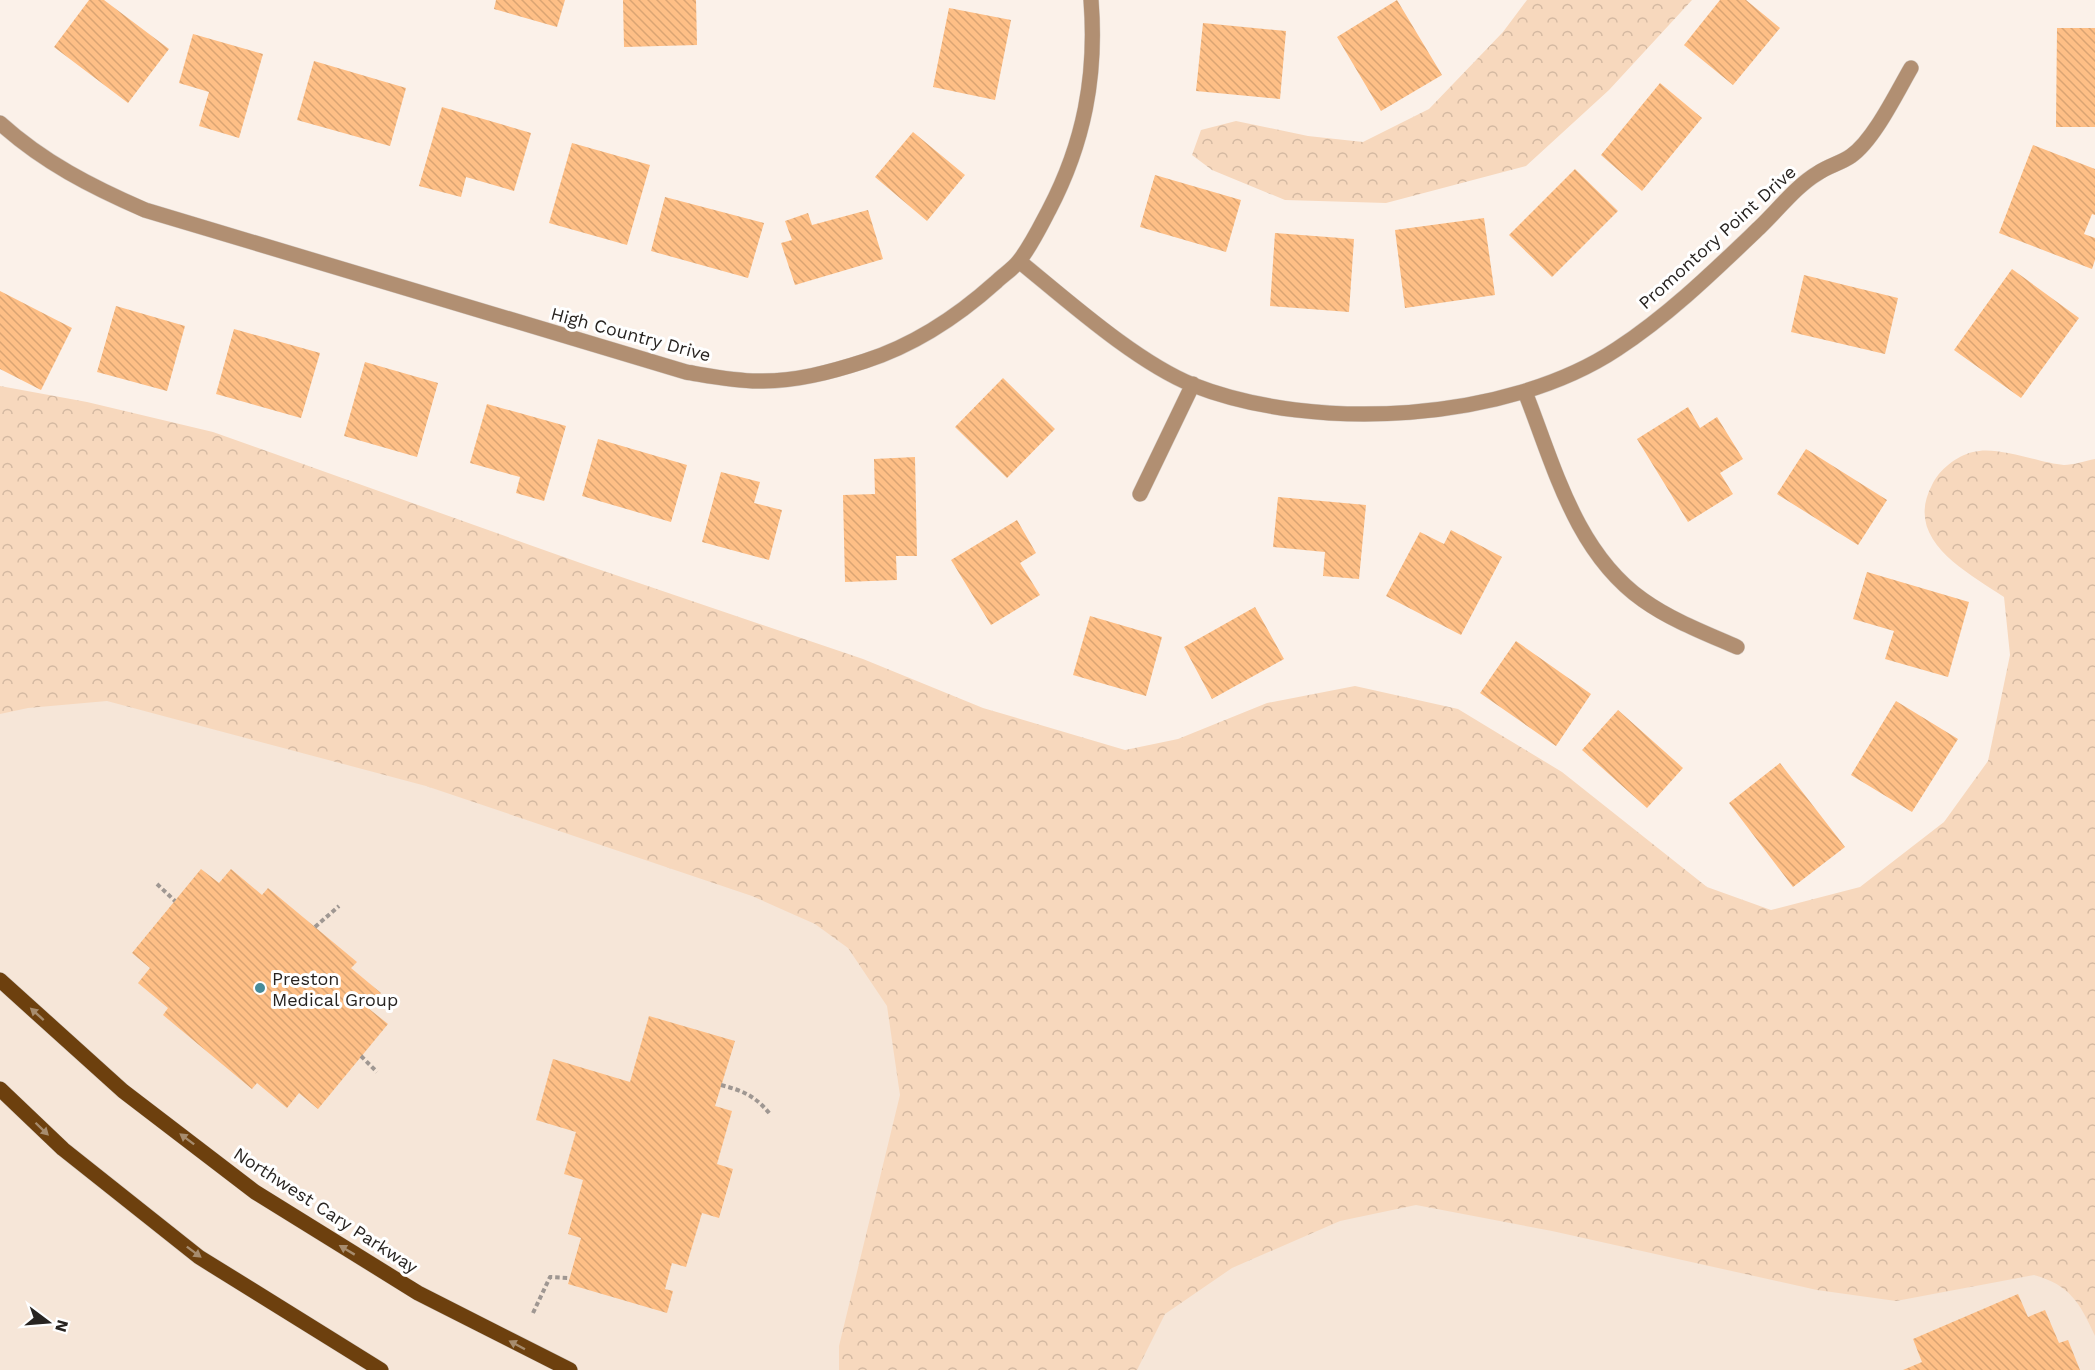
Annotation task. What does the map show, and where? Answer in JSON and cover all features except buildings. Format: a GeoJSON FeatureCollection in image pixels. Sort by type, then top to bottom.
{"type":"FeatureCollection","features":[{"type":"Feature","properties":{"kind":"main road","name":"Northwest Cary Parkway"},"geometry":{"type":"LineString","coordinates":[[0,980],[123,1091],[255,1192],[418,1293],[570,1370]]}},
{"type":"Feature","properties":{"kind":"main road"},"geometry":{"type":"LineString","coordinates":[[0,1089],[63,1149],[199,1257],[381,1370]]}},
{"type":"Feature","properties":{"kind":"street","name":"High Country Drive"},"geometry":{"type":"LineString","coordinates":[[0,123],[48,162],[99,190],[145,210],[625,356],[686,372],[725,378],[759,381],[787,379],[833,371],[882,355],[925,335],[966,308],[1019,261],[1060,189],[1081,136],[1091,73],[1094,31],[1091,0]]}},
{"type":"Feature","properties":{"kind":"street","name":"Promontory Point Drive"},"geometry":{"type":"LineString","coordinates":[[1019,261],[1084,314],[1136,351],[1193,384],[1263,404],[1325,412],[1374,414],[1432,411],[1525,392],[1616,350],[1665,314],[1817,173],[1852,156],[1882,118],[1911,68]]}},
{"type":"Feature","properties":{"kind":"street"},"geometry":{"type":"LineString","coordinates":[[1140,494],[1193,384]]}},
{"type":"Feature","properties":{"kind":"street"},"geometry":{"type":"LineString","coordinates":[[1525,392],[1575,520],[1604,564],[1642,600],[1679,621],[1737,647]]}},
{"type":"Feature","properties":{"kind":"path"},"geometry":{"type":"LineString","coordinates":[[157,884],[175,901]]}},
{"type":"Feature","properties":{"kind":"path"},"geometry":{"type":"LineString","coordinates":[[315,927],[339,906]]}},
{"type":"Feature","properties":{"kind":"path"},"geometry":{"type":"LineString","coordinates":[[361,1056],[377,1072]]}},
{"type":"Feature","properties":{"kind":"path"},"geometry":{"type":"LineString","coordinates":[[722,1085],[745,1091],[756,1098],[770,1114]]}},
{"type":"Feature","properties":{"kind":"path"},"geometry":{"type":"LineString","coordinates":[[533,1314],[550,1277],[569,1278]]}},
{"type":"Feature","properties":{"kind":"shaded area"},"geometry":{"type":"Polygon","coordinates":[[[0,436],[2095,1220],[2095,1370],[0,1370],[0,436]]]}},
{"type":"Feature","properties":{"kind":"green space"},"geometry":{"type":"Polygon","coordinates":[[[1527,0],[1692,0],[1609,90],[1526,166],[1386,203],[1285,200],[1212,170],[1192,155],[1201,130],[1236,121],[1308,136],[1363,142],[1429,109],[1503,32],[1527,0]]]}},
{"type":"Feature","properties":{"kind":"green space"},"geometry":{"type":"Polygon","coordinates":[[[0,386],[87,402],[213,432],[589,566],[863,659],[983,708],[1125,750],[1178,739],[1267,703],[1355,686],[1458,709],[1562,772],[1707,887],[1771,910],[1860,887],[1944,822],[1988,761],[2010,655],[2004,597],[1957,565],[1932,538],[1926,522],[1925,505],[1935,479],[1954,460],[1983,450],[2064,465],[2095,459],[2095,1336],[2079,1305],[2065,1290],[2057,1284],[2034,1275],[1896,1301],[1817,1290],[1552,1231],[1416,1205],[1340,1221],[1232,1268],[1165,1314],[1137,1370],[839,1370],[839,1346],[900,1095],[887,1006],[848,948],[815,924],[752,896],[426,786],[107,701],[28,708],[0,714],[0,386]]]}},
{"type":"Feature","properties":{"kind":"place","name":"Preston Medical Group"},"geometry":{"type":"Point","coordinates":[260,988]}}]}
